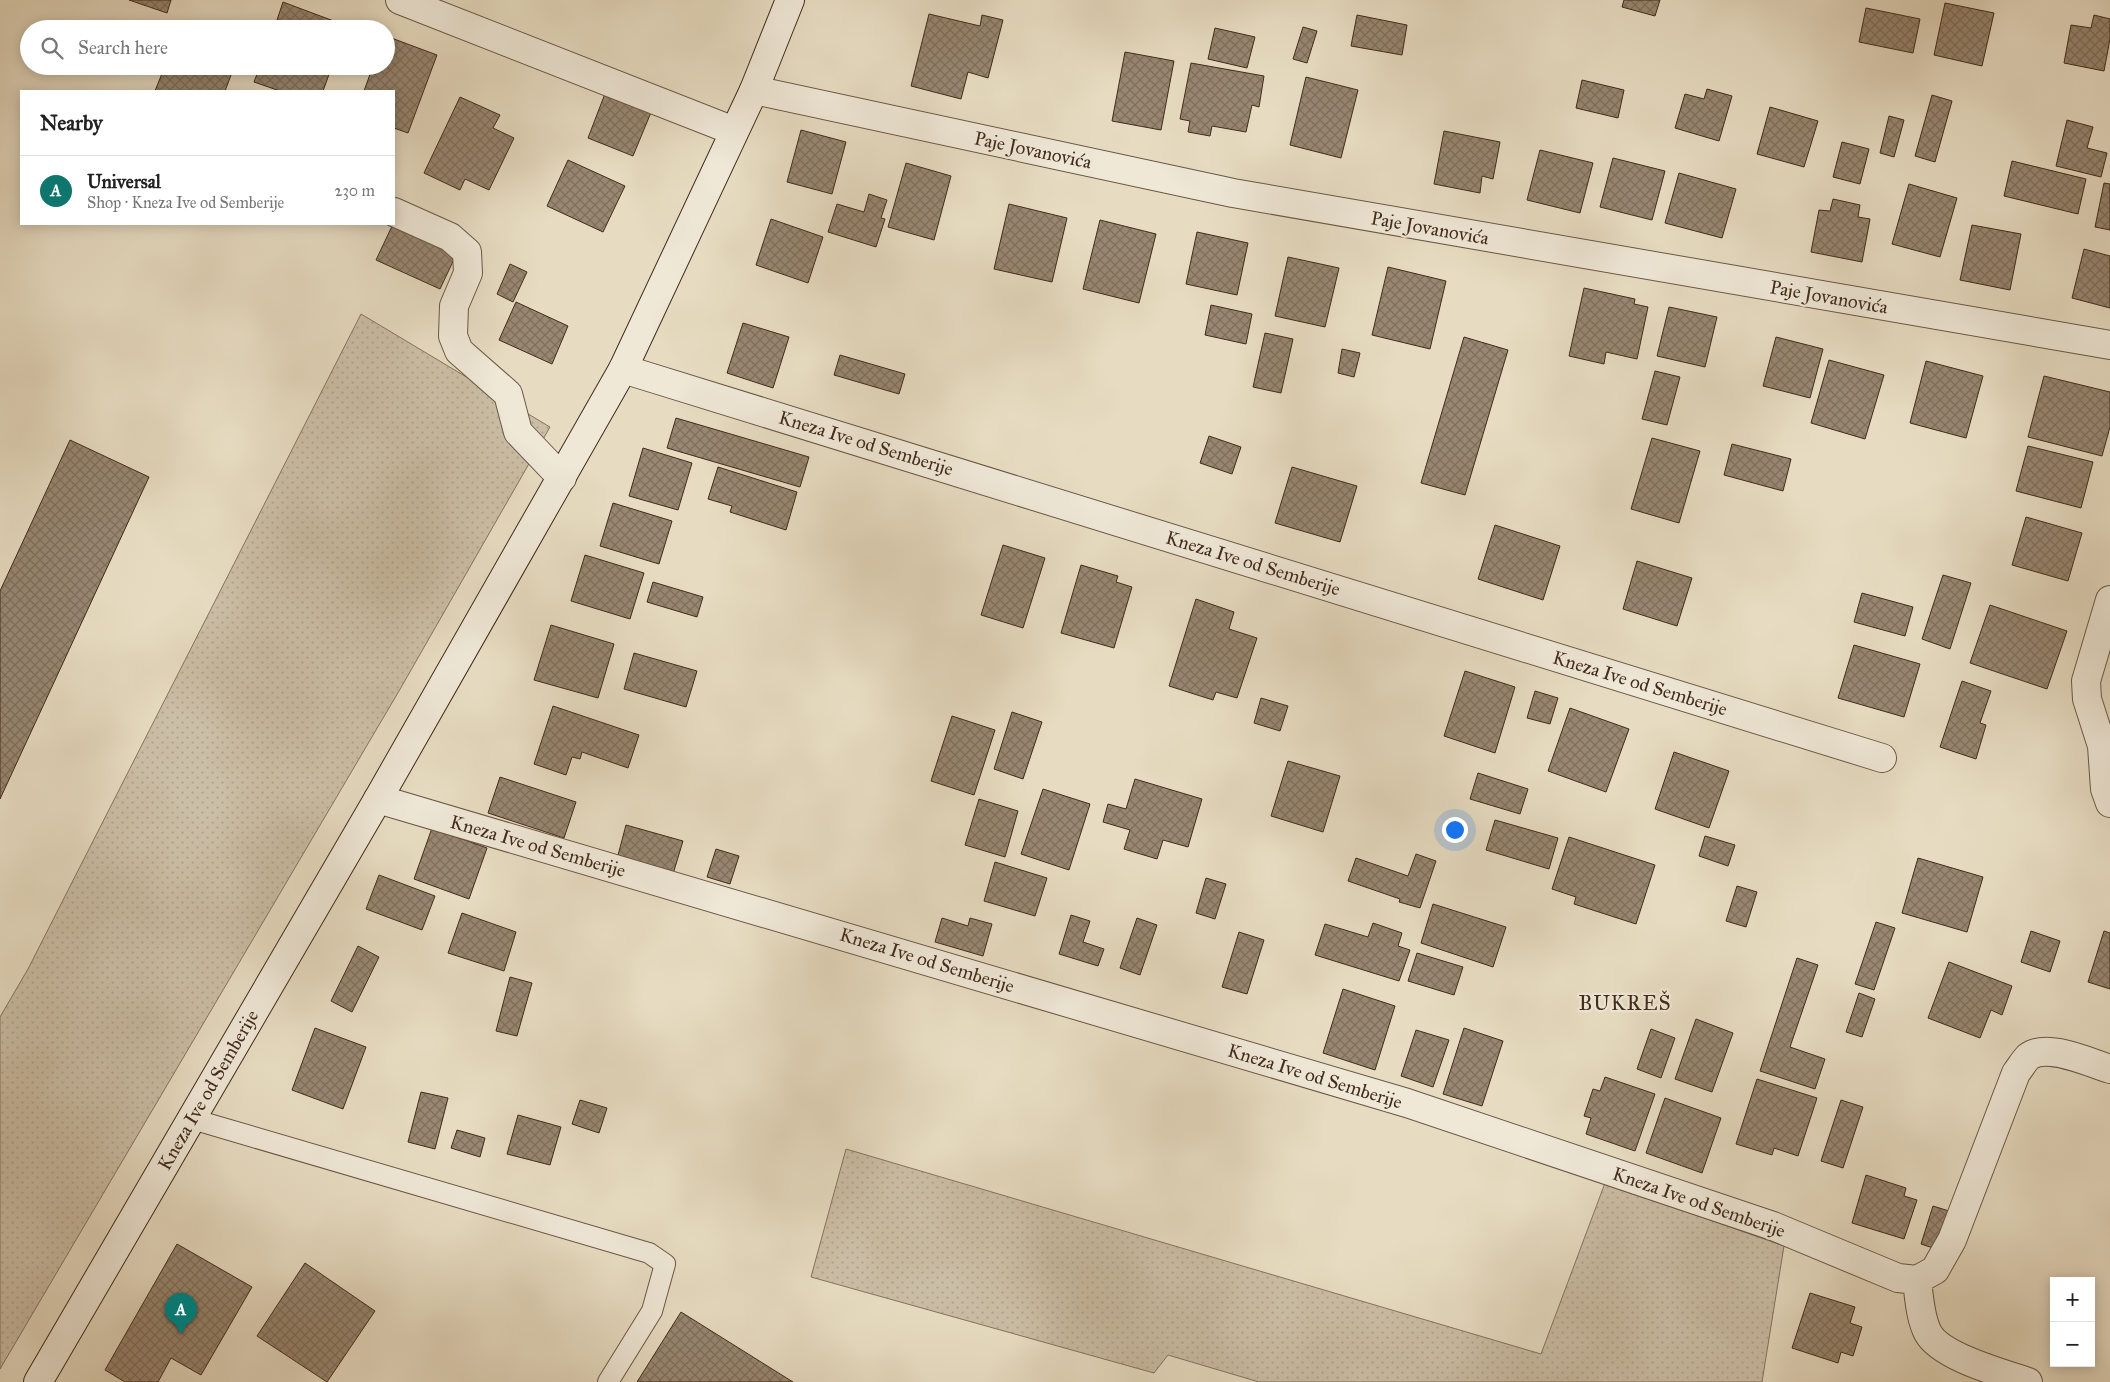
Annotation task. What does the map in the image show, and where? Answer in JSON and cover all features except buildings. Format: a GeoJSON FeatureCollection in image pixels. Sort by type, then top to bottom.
{"type":"FeatureCollection","features":[{"type":"Feature","properties":{"kind":"street"},"geometry":{"type":"LineString","coordinates":[[400,0],[734,131]]}},
{"type":"Feature","properties":{"kind":"street","name":"Kneza Ive od Semberije"},"geometry":{"type":"LineString","coordinates":[[38,1382],[378,799],[623,369],[754,90],[790,0]]}},
{"type":"Feature","properties":{"kind":"street","name":"Paje Jovanovića"},"geometry":{"type":"LineString","coordinates":[[754,90],[1233,193],[2110,346]]}},
{"type":"Feature","properties":{"kind":"street"},"geometry":{"type":"LineString","coordinates":[[395,212],[450,236],[467,252],[468,273],[454,306],[453,336],[459,351],[508,394],[518,432],[562,478]]}},
{"type":"Feature","properties":{"kind":"street","name":"Kneza Ive od Semberije"},"geometry":{"type":"LineString","coordinates":[[623,369],[1882,758]]}},
{"type":"Feature","properties":{"kind":"street"},"geometry":{"type":"LineString","coordinates":[[2110,600],[2086,681],[2087,699],[2102,746],[2105,789],[2110,803]]}},
{"type":"Feature","properties":{"kind":"street","name":"Kneza Ive od Semberije"},"geometry":{"type":"LineString","coordinates":[[378,799],[1407,1104],[1773,1226],[1898,1278],[1917,1280]]}},
{"type":"Feature","properties":{"kind":"street"},"geometry":{"type":"LineString","coordinates":[[2028,1382],[1950,1354],[1928,1334],[1917,1280],[1935,1270],[1952,1240],[2016,1072],[2028,1057],[2044,1051],[2068,1055],[2110,1070]]}},
{"type":"Feature","properties":{"kind":"lane"},"geometry":{"type":"LineString","coordinates":[[192,1119],[649,1254],[665,1264],[652,1311],[608,1382]]}},
{"type":"Feature","properties":{"kind":"shaded area"},"geometry":{"type":"Polygon","coordinates":[[[361,314],[550,427],[399,691],[0,1369],[0,1017],[28,969],[361,314]]]}},
{"type":"Feature","properties":{"kind":"shaded area"},"geometry":{"type":"Polygon","coordinates":[[[846,1149],[1541,1354],[1605,1183],[1784,1246],[1762,1382],[1259,1382],[1168,1355],[1154,1373],[811,1277],[846,1149]]]}},
{"type":"Feature","properties":{"kind":"place","name":"Universal"},"geometry":{"type":"Point","coordinates":[181,1334]}},
{"type":"Feature","properties":{"kind":"district","name":"BUKREŠ"},"geometry":{"type":"Point","coordinates":[1625,1003]}}]}
